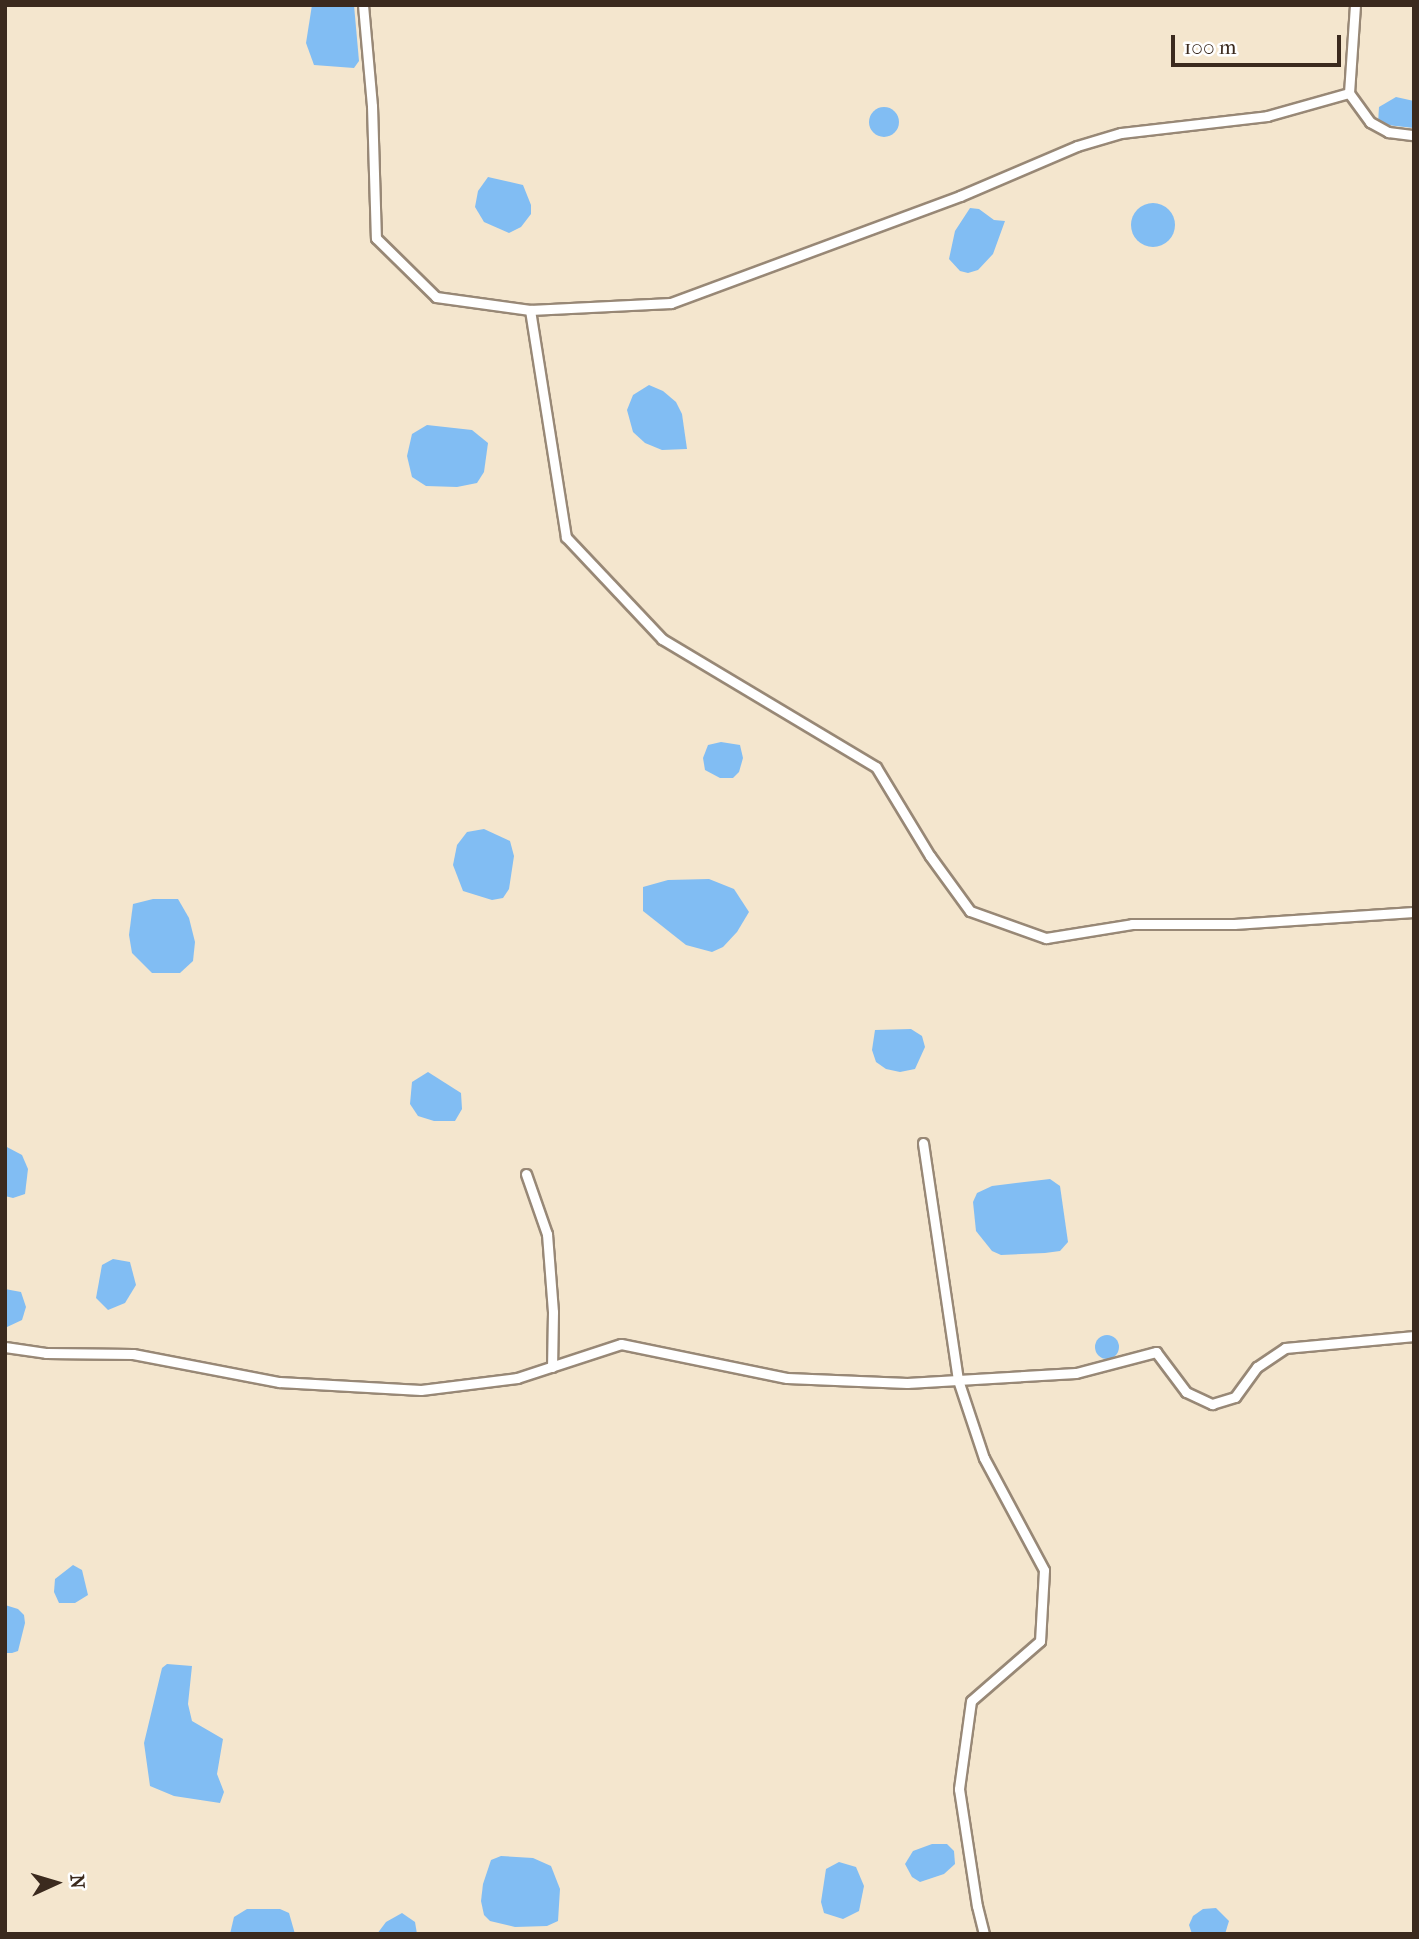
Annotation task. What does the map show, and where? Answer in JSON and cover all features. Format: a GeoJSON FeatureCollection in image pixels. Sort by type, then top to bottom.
{"type":"FeatureCollection","features":[{"type":"Feature","properties":{"kind":"street"},"geometry":{"type":"LineString","coordinates":[[363,5],[372,106],[376,238],[436,297],[530,310],[671,303],[960,196],[1077,146],[1121,133],[1267,116],[1349,93]]}},
{"type":"Feature","properties":{"kind":"street"},"geometry":{"type":"LineString","coordinates":[[1355,5],[1349,93],[1370,122],[1388,132],[1414,135]]}},
{"type":"Feature","properties":{"kind":"street"},"geometry":{"type":"LineString","coordinates":[[530,310],[565,537],[662,639],[876,767],[930,856],[971,911],[1046,938],[1132,924],[1234,925],[1414,912]]}},
{"type":"Feature","properties":{"kind":"street"},"geometry":{"type":"LineString","coordinates":[[923,1143],[958,1380],[984,1458],[1044,1570],[1040,1642],[971,1700],[959,1789],[976,1906],[984,1934]]}},
{"type":"Feature","properties":{"kind":"street"},"geometry":{"type":"LineString","coordinates":[[526,1174],[547,1234],[553,1312],[552,1367]]}},
{"type":"Feature","properties":{"kind":"street"},"geometry":{"type":"LineString","coordinates":[[5,1347],[46,1353],[134,1354],[279,1382],[421,1390],[517,1378],[621,1344],[787,1378],[908,1383],[1076,1373],[1156,1352],[1186,1392],[1212,1404],[1235,1397],[1257,1367],[1285,1348],[1414,1336]]}},
{"type":"Feature","properties":{"kind":"water"},"geometry":{"type":"Polygon","coordinates":[[[312,5],[354,5],[359,61],[354,68],[314,65],[306,43],[312,5]]]}},
{"type":"Feature","properties":{"kind":"water"},"geometry":{"type":"Polygon","coordinates":[[[1396,97],[1414,101],[1414,128],[1378,124],[1379,107],[1396,97]]]}},
{"type":"Feature","properties":{"kind":"water"},"geometry":{"type":"Polygon","coordinates":[[[884,107],[890,108],[898,116],[898,128],[890,136],[884,137],[878,136],[870,128],[869,122],[870,116],[878,108],[884,107]]]}},
{"type":"Feature","properties":{"kind":"water"},"geometry":{"type":"Polygon","coordinates":[[[488,177],[523,185],[531,205],[531,214],[521,227],[509,233],[484,222],[475,207],[478,191],[488,177]]]}},
{"type":"Feature","properties":{"kind":"water"},"geometry":{"type":"Polygon","coordinates":[[[1153,203],[1168,210],[1175,225],[1168,240],[1153,247],[1138,240],[1131,225],[1138,210],[1153,203]]]}},
{"type":"Feature","properties":{"kind":"water"},"geometry":{"type":"Polygon","coordinates":[[[970,208],[979,209],[994,220],[1005,221],[993,254],[978,270],[968,273],[960,271],[949,259],[955,231],[970,208]]]}},
{"type":"Feature","properties":{"kind":"water"},"geometry":{"type":"Polygon","coordinates":[[[649,385],[663,391],[676,402],[682,414],[687,449],[662,450],[645,443],[633,432],[627,410],[633,395],[649,385]]]}},
{"type":"Feature","properties":{"kind":"water"},"geometry":{"type":"Polygon","coordinates":[[[427,425],[472,430],[488,443],[484,472],[477,483],[457,487],[426,486],[412,477],[407,456],[412,434],[427,425]]]}},
{"type":"Feature","properties":{"kind":"water"},"geometry":{"type":"Polygon","coordinates":[[[721,742],[740,745],[743,758],[739,772],[733,778],[720,778],[705,770],[703,758],[708,745],[721,742]]]}},
{"type":"Feature","properties":{"kind":"water"},"geometry":{"type":"Polygon","coordinates":[[[484,829],[510,841],[514,856],[509,889],[503,898],[492,900],[463,891],[453,865],[457,845],[467,832],[484,829]]]}},
{"type":"Feature","properties":{"kind":"water"},"geometry":{"type":"Polygon","coordinates":[[[709,879],[734,889],[749,912],[737,932],[723,947],[712,952],[686,945],[643,911],[643,887],[668,880],[709,879]]]}},
{"type":"Feature","properties":{"kind":"water"},"geometry":{"type":"Polygon","coordinates":[[[153,899],[178,899],[189,918],[195,942],[193,961],[180,973],[152,973],[132,953],[129,935],[133,904],[153,899]]]}},
{"type":"Feature","properties":{"kind":"water"},"geometry":{"type":"Polygon","coordinates":[[[911,1029],[922,1036],[925,1047],[915,1069],[900,1072],[886,1069],[876,1062],[872,1050],[875,1030],[911,1029]]]}},
{"type":"Feature","properties":{"kind":"water"},"geometry":{"type":"Polygon","coordinates":[[[428,1072],[461,1093],[462,1109],[455,1121],[434,1121],[418,1116],[410,1104],[412,1082],[428,1072]]]}},
{"type":"Feature","properties":{"kind":"water"},"geometry":{"type":"Polygon","coordinates":[[[5,1146],[22,1155],[28,1169],[25,1194],[13,1198],[5,1196],[5,1146]]]}},
{"type":"Feature","properties":{"kind":"water"},"geometry":{"type":"Polygon","coordinates":[[[1050,1179],[1060,1186],[1068,1242],[1060,1251],[1045,1253],[1001,1255],[992,1251],[976,1231],[973,1202],[977,1193],[992,1186],[1050,1179]]]}},
{"type":"Feature","properties":{"kind":"water"},"geometry":{"type":"Polygon","coordinates":[[[113,1259],[130,1262],[136,1285],[125,1303],[108,1310],[96,1298],[102,1265],[113,1259]]]}},
{"type":"Feature","properties":{"kind":"water"},"geometry":{"type":"Polygon","coordinates":[[[5,1289],[21,1292],[26,1307],[22,1320],[7,1327],[5,1289]]]}},
{"type":"Feature","properties":{"kind":"water"},"geometry":{"type":"Polygon","coordinates":[[[1102,1335],[1112,1335],[1119,1342],[1119,1352],[1112,1359],[1102,1359],[1095,1352],[1095,1342],[1102,1335]]]}},
{"type":"Feature","properties":{"kind":"water"},"geometry":{"type":"Polygon","coordinates":[[[73,1565],[82,1570],[88,1595],[75,1603],[59,1603],[54,1592],[55,1579],[73,1565]]]}},
{"type":"Feature","properties":{"kind":"water"},"geometry":{"type":"Polygon","coordinates":[[[5,1605],[18,1609],[24,1615],[25,1623],[18,1651],[12,1653],[5,1653],[5,1605]]]}},
{"type":"Feature","properties":{"kind":"water"},"geometry":{"type":"Polygon","coordinates":[[[167,1664],[192,1666],[188,1704],[192,1721],[223,1739],[217,1774],[224,1792],[220,1803],[174,1796],[150,1786],[144,1743],[162,1668],[167,1664]]]}},
{"type":"Feature","properties":{"kind":"water"},"geometry":{"type":"Polygon","coordinates":[[[932,1844],[947,1844],[954,1851],[955,1864],[944,1874],[920,1882],[912,1877],[905,1864],[913,1851],[932,1844]]]}},
{"type":"Feature","properties":{"kind":"water"},"geometry":{"type":"Polygon","coordinates":[[[501,1856],[533,1858],[551,1866],[560,1889],[558,1921],[547,1926],[515,1927],[490,1921],[484,1915],[481,1901],[483,1884],[491,1860],[501,1856]]]}},
{"type":"Feature","properties":{"kind":"water"},"geometry":{"type":"Polygon","coordinates":[[[839,1862],[856,1867],[864,1886],[859,1911],[843,1919],[824,1913],[821,1902],[826,1869],[839,1862]]]}},
{"type":"Feature","properties":{"kind":"water"},"geometry":{"type":"Polygon","coordinates":[[[1216,1908],[1229,1921],[1225,1934],[1192,1934],[1189,1925],[1193,1916],[1203,1909],[1216,1908]]]}},
{"type":"Feature","properties":{"kind":"water"},"geometry":{"type":"Polygon","coordinates":[[[247,1909],[280,1909],[289,1913],[295,1934],[230,1934],[234,1917],[247,1909]]]}},
{"type":"Feature","properties":{"kind":"water"},"geometry":{"type":"Polygon","coordinates":[[[402,1913],[415,1922],[417,1934],[377,1934],[386,1922],[402,1913]]]}}]}
